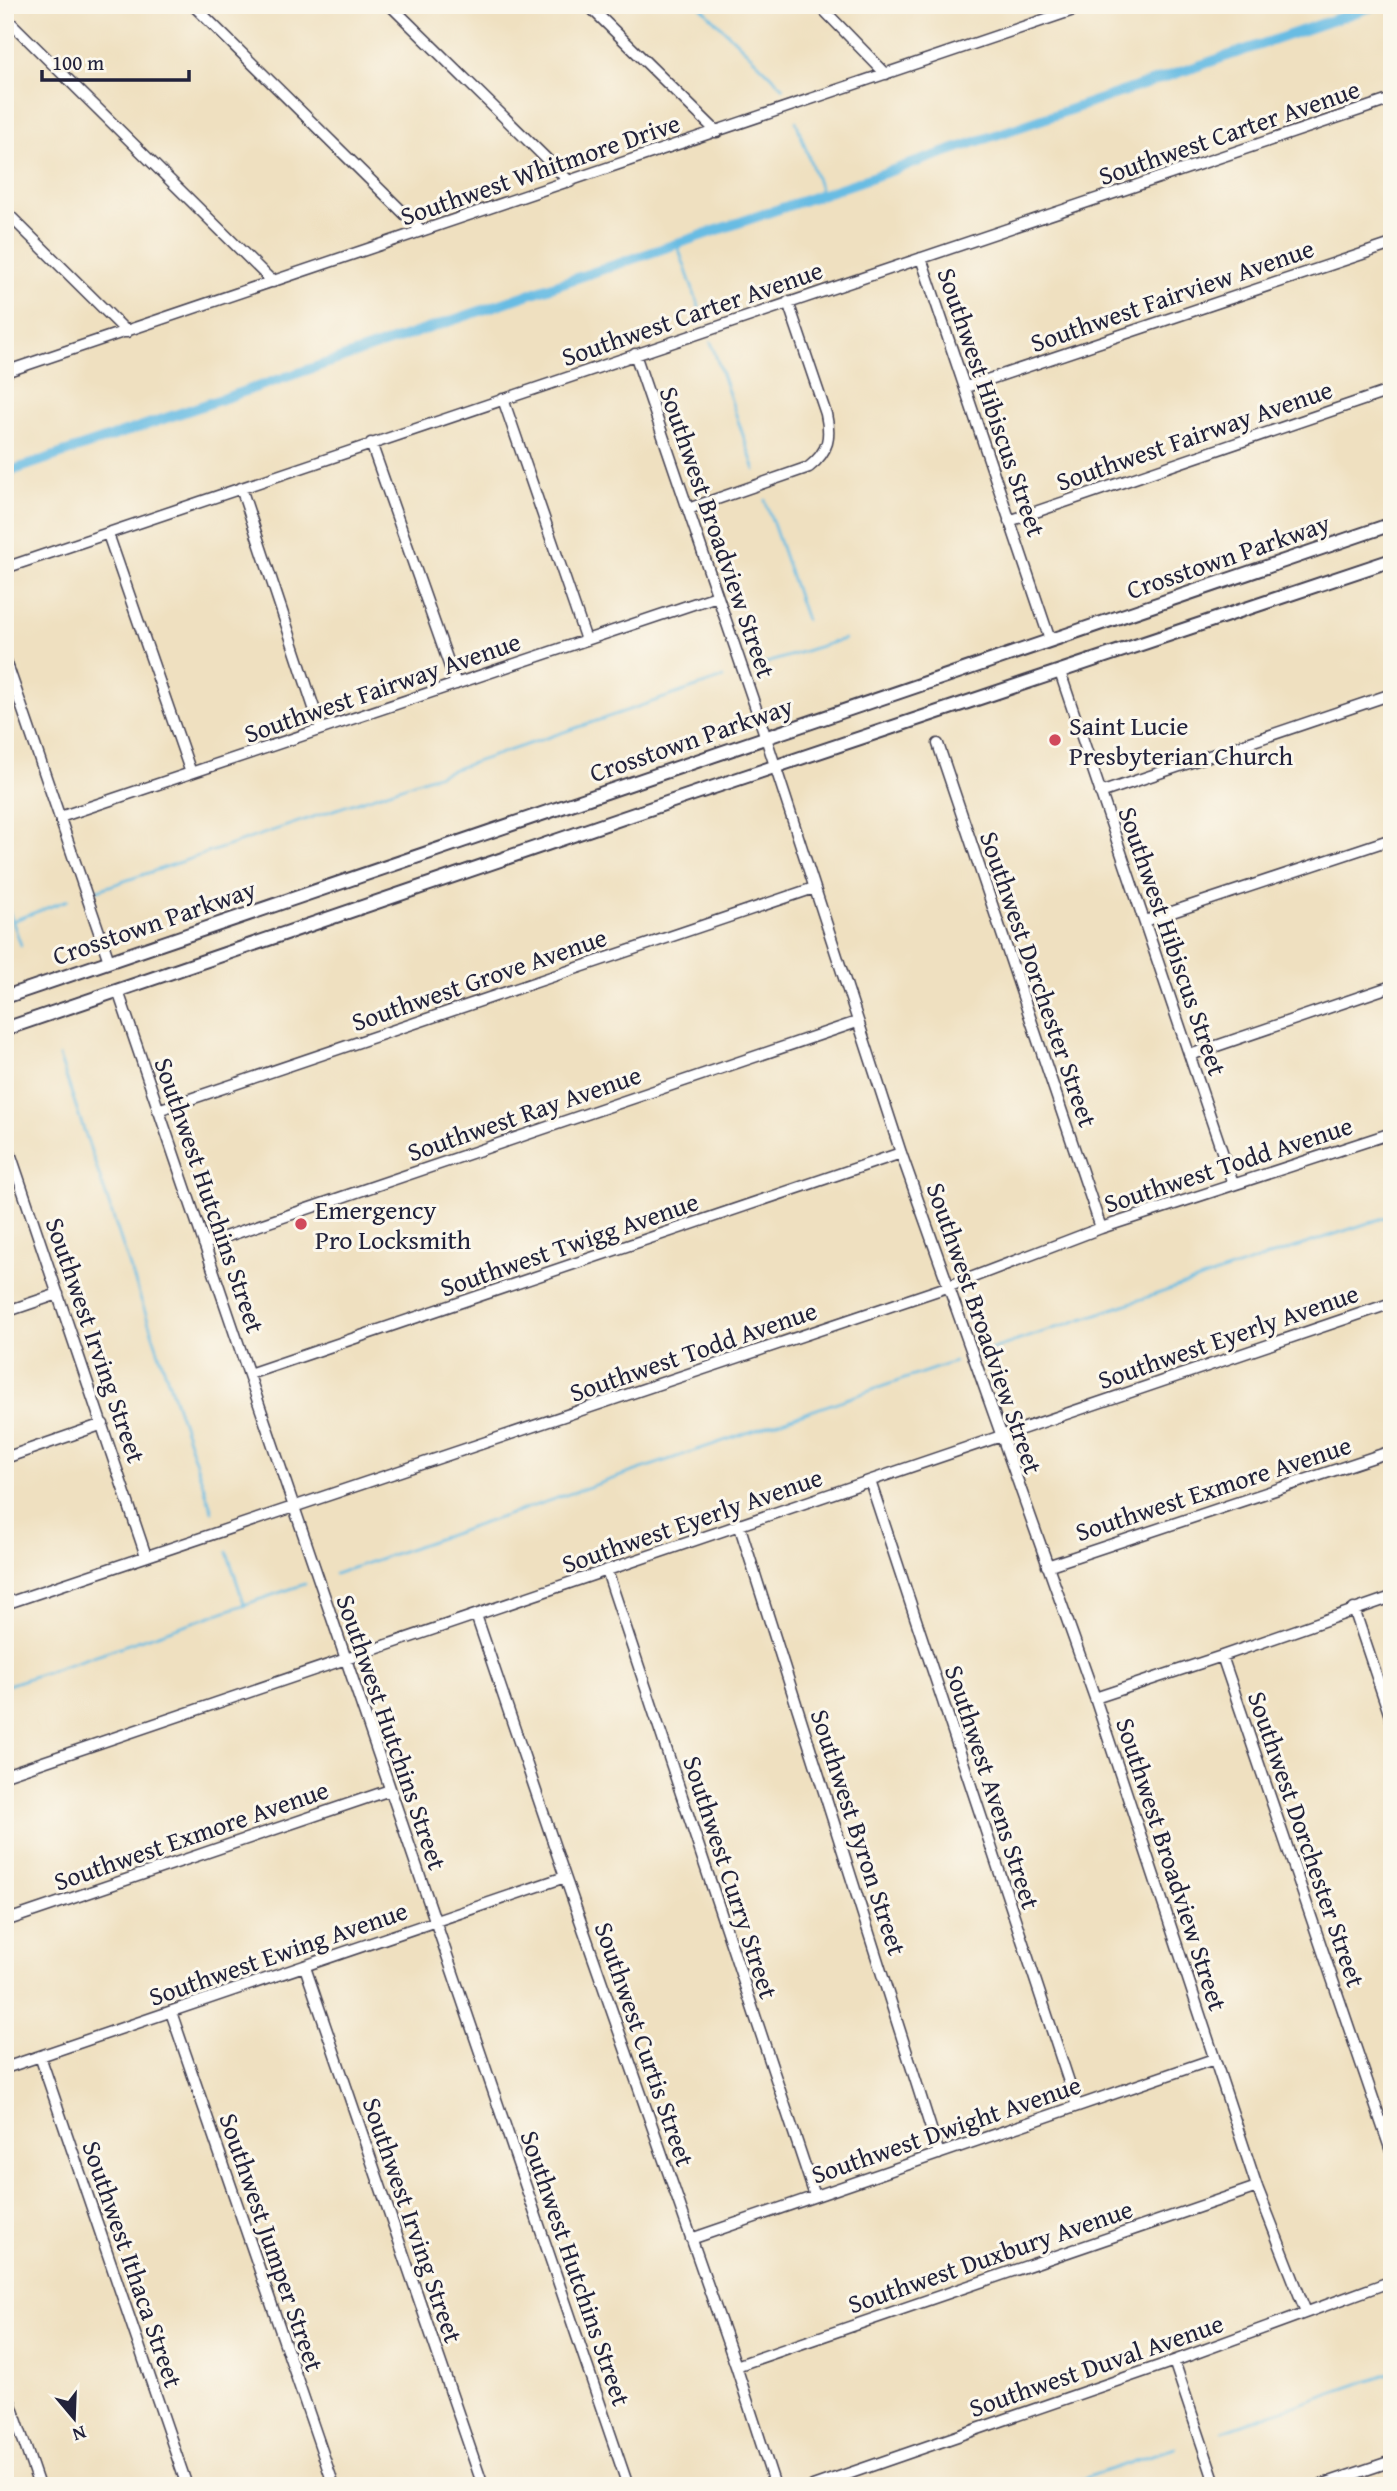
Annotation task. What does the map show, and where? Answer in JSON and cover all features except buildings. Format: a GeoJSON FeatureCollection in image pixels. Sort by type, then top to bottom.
{"type":"FeatureCollection","features":[{"type":"Feature","properties":{"kind":"main road","name":"Crosstown Parkway"},"geometry":{"type":"LineString","coordinates":[[5,996],[1392,524]]}},
{"type":"Feature","properties":{"kind":"main road","name":"Crosstown Parkway"},"geometry":{"type":"LineString","coordinates":[[5,1029],[1392,560]]}},
{"type":"Feature","properties":{"kind":"street"},"geometry":{"type":"LineString","coordinates":[[193,5],[422,231]]}},
{"type":"Feature","properties":{"kind":"street"},"geometry":{"type":"LineString","coordinates":[[390,5],[570,182]]}},
{"type":"Feature","properties":{"kind":"street"},"geometry":{"type":"LineString","coordinates":[[588,5],[717,132]]}},
{"type":"Feature","properties":{"kind":"street"},"geometry":{"type":"LineString","coordinates":[[820,5],[886,74]]}},
{"type":"Feature","properties":{"kind":"street","name":"Southwest Whitmore Drive"},"geometry":{"type":"LineString","coordinates":[[5,372],[1088,5]]}},
{"type":"Feature","properties":{"kind":"street"},"geometry":{"type":"LineString","coordinates":[[5,17],[273,282]]}},
{"type":"Feature","properties":{"kind":"street","name":"Southwest Carter Avenue"},"geometry":{"type":"LineString","coordinates":[[5,568],[1392,99]]}},
{"type":"Feature","properties":{"kind":"street"},"geometry":{"type":"LineString","coordinates":[[5,211],[127,332]]}},
{"type":"Feature","properties":{"kind":"street","name":"Southwest Fairview Avenue"},"geometry":{"type":"LineString","coordinates":[[966,387],[1392,244]]}},
{"type":"Feature","properties":{"kind":"street","name":"Southwest Hibiscus Street"},"geometry":{"type":"LineString","coordinates":[[921,258],[1049,640]]}},
{"type":"Feature","properties":{"kind":"street"},"geometry":{"type":"LineString","coordinates":[[688,509],[809,467],[819,459],[826,446],[830,432],[826,414],[788,302]]}},
{"type":"Feature","properties":{"kind":"street","name":"Southwest Broadview Street"},"geometry":{"type":"LineString","coordinates":[[635,354],[776,767],[901,1153],[1095,1698],[1257,2187],[1306,2312]]}},
{"type":"Feature","properties":{"kind":"street","name":"Southwest Fairway Avenue"},"geometry":{"type":"LineString","coordinates":[[1009,521],[1392,390]]}},
{"type":"Feature","properties":{"kind":"street"},"geometry":{"type":"LineString","coordinates":[[503,399],[586,640]]}},
{"type":"Feature","properties":{"kind":"street"},"geometry":{"type":"LineString","coordinates":[[371,443],[456,684]]}},
{"type":"Feature","properties":{"kind":"street"},"geometry":{"type":"LineString","coordinates":[[241,488],[321,729]]}},
{"type":"Feature","properties":{"kind":"street"},"geometry":{"type":"LineString","coordinates":[[108,534],[191,773]]}},
{"type":"Feature","properties":{"kind":"street","name":"Southwest Fairway Avenue"},"geometry":{"type":"LineString","coordinates":[[60,817],[717,596]]}},
{"type":"Feature","properties":{"kind":"street"},"geometry":{"type":"LineString","coordinates":[[5,658],[109,961]]}},
{"type":"Feature","properties":{"kind":"street","name":"Southwest Hibiscus Street"},"geometry":{"type":"LineString","coordinates":[[1060,673],[1233,1184]]}},
{"type":"Feature","properties":{"kind":"street"},"geometry":{"type":"LineString","coordinates":[[1100,793],[1392,694]]}},
{"type":"Feature","properties":{"kind":"street","name":"Southwest Dorchester Street"},"geometry":{"type":"LineString","coordinates":[[938,744],[1101,1228]]}},
{"type":"Feature","properties":{"kind":"street"},"geometry":{"type":"LineString","coordinates":[[1145,921],[1392,839]]}},
{"type":"Feature","properties":{"kind":"street","name":"Southwest Grove Avenue"},"geometry":{"type":"LineString","coordinates":[[158,1110],[814,888]]}},
{"type":"Feature","properties":{"kind":"street"},"geometry":{"type":"LineString","coordinates":[[1190,1055],[1392,986]]}},
{"type":"Feature","properties":{"kind":"street","name":"Southwest Hutchins Street"},"geometry":{"type":"LineString","coordinates":[[118,990],[628,2486]]}},
{"type":"Feature","properties":{"kind":"street","name":"Southwest Ray Avenue"},"geometry":{"type":"LineString","coordinates":[[204,1244],[857,1022]]}},
{"type":"Feature","properties":{"kind":"street","name":"Southwest Todd Avenue"},"geometry":{"type":"LineString","coordinates":[[5,1604],[947,1287],[1101,1228],[1392,1133]]}},
{"type":"Feature","properties":{"kind":"street","name":"Southwest Irving Street"},"geometry":{"type":"LineString","coordinates":[[5,1138],[9,1163],[58,1294],[146,1556]]}},
{"type":"Feature","properties":{"kind":"street","name":"Southwest Twigg Avenue"},"geometry":{"type":"LineString","coordinates":[[249,1374],[901,1153]]}},
{"type":"Feature","properties":{"kind":"street"},"geometry":{"type":"LineString","coordinates":[[5,1312],[58,1294]]}},
{"type":"Feature","properties":{"kind":"street","name":"Southwest Eyerly Avenue"},"geometry":{"type":"LineString","coordinates":[[5,1775],[1392,1303]]}},
{"type":"Feature","properties":{"kind":"street"},"geometry":{"type":"LineString","coordinates":[[5,1458],[103,1424]]}},
{"type":"Feature","properties":{"kind":"street","name":"Southwest Exmore Avenue"},"geometry":{"type":"LineString","coordinates":[[1047,1566],[1392,1451]]}},
{"type":"Feature","properties":{"kind":"street","name":"Southwest Avens Street"},"geometry":{"type":"LineString","coordinates":[[870,1481],[1077,2106]]}},
{"type":"Feature","properties":{"kind":"street","name":"Southwest Byron Street"},"geometry":{"type":"LineString","coordinates":[[739,1524],[939,2154]]}},
{"type":"Feature","properties":{"kind":"street","name":"Southwest Curry Street"},"geometry":{"type":"LineString","coordinates":[[607,1571],[815,2196]]}},
{"type":"Feature","properties":{"kind":"street"},"geometry":{"type":"LineString","coordinates":[[1095,1698],[1392,1597]]}},
{"type":"Feature","properties":{"kind":"street"},"geometry":{"type":"LineString","coordinates":[[1354,1609],[1392,1723]]}},
{"type":"Feature","properties":{"kind":"street","name":"Southwest Curtis Street"},"geometry":{"type":"LineString","coordinates":[[476,1615],[736,2365],[775,2486]]}},
{"type":"Feature","properties":{"kind":"street","name":"Southwest Dorchester Street"},"geometry":{"type":"LineString","coordinates":[[1222,1656],[1392,2154]]}},
{"type":"Feature","properties":{"kind":"street","name":"Southwest Exmore Avenue"},"geometry":{"type":"LineString","coordinates":[[5,1920],[390,1790]]}},
{"type":"Feature","properties":{"kind":"street","name":"Southwest Ewing Avenue"},"geometry":{"type":"LineString","coordinates":[[5,2068],[565,1877]]}},
{"type":"Feature","properties":{"kind":"street","name":"Southwest Irving Street"},"geometry":{"type":"LineString","coordinates":[[304,1967],[482,2486]]}},
{"type":"Feature","properties":{"kind":"street","name":"Southwest Jumper Street"},"geometry":{"type":"LineString","coordinates":[[171,2012],[334,2486]]}},
{"type":"Feature","properties":{"kind":"street","name":"Southwest Ithaca Street"},"geometry":{"type":"LineString","coordinates":[[40,2056],[187,2486]]}},
{"type":"Feature","properties":{"kind":"street","name":"Southwest Dwight Avenue"},"geometry":{"type":"LineString","coordinates":[[691,2239],[1214,2059]]}},
{"type":"Feature","properties":{"kind":"street","name":"Southwest Duxbury Avenue"},"geometry":{"type":"LineString","coordinates":[[736,2365],[1257,2187]]}},
{"type":"Feature","properties":{"kind":"street","name":"Southwest Duval Avenue"},"geometry":{"type":"LineString","coordinates":[[813,2486],[1174,2361],[1392,2281]]}},
{"type":"Feature","properties":{"kind":"street"},"geometry":{"type":"LineString","coordinates":[[1174,2361],[1216,2486]]}},
{"type":"Feature","properties":{"kind":"street"},"geometry":{"type":"LineString","coordinates":[[5,2387],[39,2486]]}},
{"type":"Feature","properties":{"kind":"street"},"geometry":{"type":"LineString","coordinates":[[1318,2486],[1392,2461]]}},
{"type":"Feature","properties":{"kind":"waterway"},"geometry":{"type":"LineString","coordinates":[[699,5],[784,88]]}},
{"type":"Feature","properties":{"kind":"waterway"},"geometry":{"type":"LineString","coordinates":[[5,473],[1377,5]]}},
{"type":"Feature","properties":{"kind":"waterway"},"geometry":{"type":"LineString","coordinates":[[796,121],[822,195]]}},
{"type":"Feature","properties":{"kind":"waterway"},"geometry":{"type":"LineString","coordinates":[[677,244],[701,313]]}},
{"type":"Feature","properties":{"kind":"waterway"},"geometry":{"type":"LineString","coordinates":[[711,342],[755,470]]}},
{"type":"Feature","properties":{"kind":"waterway"},"geometry":{"type":"LineString","coordinates":[[765,500],[806,620]]}},
{"type":"Feature","properties":{"kind":"waterway"},"geometry":{"type":"LineString","coordinates":[[760,665],[844,639]]}},
{"type":"Feature","properties":{"kind":"waterway"},"geometry":{"type":"LineString","coordinates":[[95,891],[723,678]]}},
{"type":"Feature","properties":{"kind":"waterway"},"geometry":{"type":"LineString","coordinates":[[5,900],[21,945]]}},
{"type":"Feature","properties":{"kind":"waterway"},"geometry":{"type":"LineString","coordinates":[[12,921],[68,900]]}},
{"type":"Feature","properties":{"kind":"waterway"},"geometry":{"type":"LineString","coordinates":[[59,1056],[212,1511]]}},
{"type":"Feature","properties":{"kind":"waterway"},"geometry":{"type":"LineString","coordinates":[[990,1350],[1392,1215]]}},
{"type":"Feature","properties":{"kind":"waterway"},"geometry":{"type":"LineString","coordinates":[[335,1574],[954,1362]]}},
{"type":"Feature","properties":{"kind":"waterway"},"geometry":{"type":"LineString","coordinates":[[227,1552],[245,1606]]}},
{"type":"Feature","properties":{"kind":"waterway"},"geometry":{"type":"LineString","coordinates":[[5,1686],[305,1584]]}},
{"type":"Feature","properties":{"kind":"waterway"},"geometry":{"type":"LineString","coordinates":[[1223,2431],[1392,2372]]}},
{"type":"Feature","properties":{"kind":"waterway"},"geometry":{"type":"LineString","coordinates":[[1062,2486],[1175,2447]]}},
{"type":"Feature","properties":{"kind":"place","name":"Saint Lucie Presbyterian Church"},"geometry":{"type":"Point","coordinates":[1055,740]}},
{"type":"Feature","properties":{"kind":"place","name":"Emergency Pro Locksmith"},"geometry":{"type":"Point","coordinates":[301,1224]}}]}
